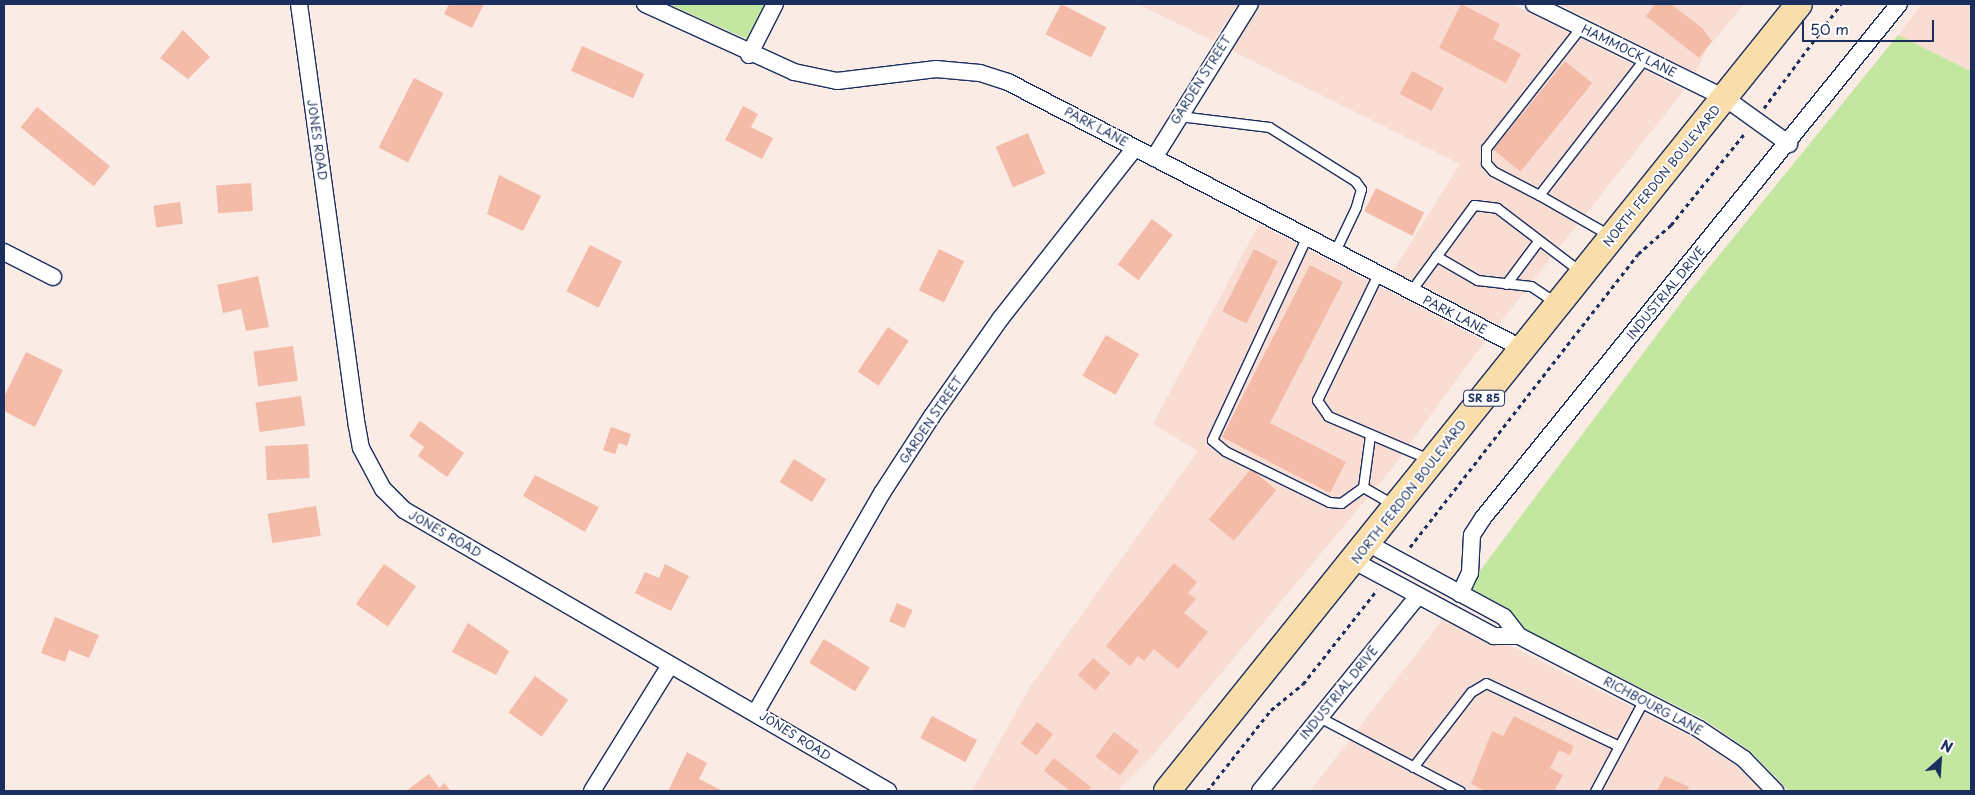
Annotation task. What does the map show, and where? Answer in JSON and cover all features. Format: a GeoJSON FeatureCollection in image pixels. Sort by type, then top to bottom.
{"type":"FeatureCollection","features":[{"type":"Feature","properties":{"kind":"main road","name":"NORTH FERDON BOULEVARD"},"geometry":{"type":"LineString","coordinates":[[1167,791],[1362,552],[1799,4]]}},
{"type":"Feature","properties":{"kind":"street","name":"JONES ROAD"},"geometry":{"type":"LineString","coordinates":[[299,4],[357,426],[361,448],[376,479],[404,510],[670,665],[756,712],[888,791]]}},
{"type":"Feature","properties":{"kind":"street","name":"PARK LANE"},"geometry":{"type":"LineString","coordinates":[[645,4],[749,54],[794,72],[837,82],[936,69],[980,73],[1008,82],[1523,349]]}},
{"type":"Feature","properties":{"kind":"street"},"geometry":{"type":"LineString","coordinates":[[749,54],[775,4]]}},
{"type":"Feature","properties":{"kind":"street","name":"GARDEN STREET"},"geometry":{"type":"LineString","coordinates":[[1154,158],[1178,116],[1250,4]]}},
{"type":"Feature","properties":{"kind":"street","name":"HAMMOCK LANE"},"geometry":{"type":"LineString","coordinates":[[1534,4],[1725,98],[1789,144]]}},
{"type":"Feature","properties":{"kind":"street","name":"INDUSTRIAL DRIVE"},"geometry":{"type":"LineString","coordinates":[[1460,594],[1470,572],[1472,535],[1482,518],[1789,144],[1899,4]]}},
{"type":"Feature","properties":{"kind":"street","name":"GARDEN STREET"},"geometry":{"type":"LineString","coordinates":[[756,712],[882,493],[932,416],[1001,318],[1135,148]]}},
{"type":"Feature","properties":{"kind":"street"},"geometry":{"type":"LineString","coordinates":[[4,252],[53,277]]}},
{"type":"Feature","properties":{"kind":"street","name":"RICHBOURG LANE"},"geometry":{"type":"LineString","coordinates":[[1362,552],[1400,561],[1504,618],[1519,636],[1699,728],[1744,759],[1776,791]]}},
{"type":"Feature","properties":{"kind":"street","name":"RICHBOURG LANE"},"geometry":{"type":"LineString","coordinates":[[1362,552],[1386,578],[1418,596],[1494,636],[1519,636]]}},
{"type":"Feature","properties":{"kind":"street","name":"INDUSTRIAL DRIVE"},"geometry":{"type":"LineString","coordinates":[[1260,791],[1418,596]]}},
{"type":"Feature","properties":{"kind":"street"},"geometry":{"type":"LineString","coordinates":[[592,791],[670,665]]}},
{"type":"Feature","properties":{"kind":"lane"},"geometry":{"type":"LineString","coordinates":[[1581,27],[1491,139],[1484,155],[1493,171],[1612,237]]}},
{"type":"Feature","properties":{"kind":"lane"},"geometry":{"type":"LineString","coordinates":[[1539,195],[1644,59]]}},
{"type":"Feature","properties":{"kind":"lane"},"geometry":{"type":"LineString","coordinates":[[1178,116],[1269,127],[1355,181],[1361,190],[1356,207],[1335,251]]}},
{"type":"Feature","properties":{"kind":"lane"},"geometry":{"type":"LineString","coordinates":[[1410,292],[1474,205],[1497,208],[1538,241],[1583,273]]}},
{"type":"Feature","properties":{"kind":"lane"},"geometry":{"type":"LineString","coordinates":[[1307,236],[1212,440],[1225,452],[1329,502],[1341,503],[1363,487],[1370,435]]}},
{"type":"Feature","properties":{"kind":"lane"},"geometry":{"type":"LineString","coordinates":[[1506,284],[1538,241]]}},
{"type":"Feature","properties":{"kind":"lane"},"geometry":{"type":"LineString","coordinates":[[1436,256],[1477,280],[1531,286],[1558,305]]}},
{"type":"Feature","properties":{"kind":"lane"},"geometry":{"type":"LineString","coordinates":[[1378,274],[1317,400],[1328,416],[1434,461]]}},
{"type":"Feature","properties":{"kind":"lane"},"geometry":{"type":"LineString","coordinates":[[1363,487],[1382,494],[1397,507]]}},
{"type":"Feature","properties":{"kind":"lane"},"geometry":{"type":"LineString","coordinates":[[1413,767],[1471,692],[1486,682],[1619,746]]}},
{"type":"Feature","properties":{"kind":"lane"},"geometry":{"type":"LineString","coordinates":[[1595,791],[1644,701]]}},
{"type":"Feature","properties":{"kind":"lane"},"geometry":{"type":"LineString","coordinates":[[1319,717],[1460,791]]}},
{"type":"Feature","properties":{"kind":"path"},"geometry":{"type":"LineString","coordinates":[[1400,561],[1626,269],[1671,225],[1755,120],[1841,4]]}},
{"type":"Feature","properties":{"kind":"path"},"geometry":{"type":"LineString","coordinates":[[1207,791],[1271,710],[1303,684],[1386,578]]}},
{"type":"Feature","properties":{"kind":"shaded area"},"geometry":{"type":"Polygon","coordinates":[[[1138,4],[1239,4],[1213,41],[1138,4]]]}},
{"type":"Feature","properties":{"kind":"shaded area"},"geometry":{"type":"Polygon","coordinates":[[[1261,4],[1512,4],[1684,90],[1498,325],[1393,271],[1460,164],[1229,49],[1261,4]]]}},
{"type":"Feature","properties":{"kind":"shaded area"},"geometry":{"type":"Polygon","coordinates":[[[1558,4],[1744,4],[1706,50],[1696,73],[1558,4]]]}},
{"type":"Feature","properties":{"kind":"shaded area"},"geometry":{"type":"Polygon","coordinates":[[[1922,4],[1971,4],[1971,71],[1898,35],[1922,4]]]}},
{"type":"Feature","properties":{"kind":"shaded area"},"geometry":{"type":"Polygon","coordinates":[[[1259,224],[1485,341],[1392,468],[1153,755],[1117,791],[972,791],[1030,687],[1198,451],[1153,424],[1259,224]]]}},
{"type":"Feature","properties":{"kind":"shaded area"},"geometry":{"type":"Polygon","coordinates":[[[1447,614],[1694,738],[1738,767],[1762,791],[1310,791],[1447,614]]]}},
{"type":"Feature","properties":{"kind":"green space"},"geometry":{"type":"Polygon","coordinates":[[[668,4],[765,4],[747,39],[668,4]]]}},
{"type":"Feature","properties":{"kind":"green space"},"geometry":{"type":"Polygon","coordinates":[[[1898,35],[1971,71],[1971,791],[1789,791],[1750,751],[1703,719],[1518,626],[1464,592],[1686,296],[1898,35]]]}},
{"type":"Feature","properties":{"kind":"building"},"geometry":{"type":"Polygon","coordinates":[[[449,4],[484,4],[472,28],[444,14],[449,4]]]}},
{"type":"Feature","properties":{"kind":"building"},"geometry":{"type":"Polygon","coordinates":[[[1061,4],[1106,27],[1091,57],[1046,34],[1061,4]]]}},
{"type":"Feature","properties":{"kind":"building"},"geometry":{"type":"Polygon","coordinates":[[[1461,4],[1500,24],[1493,39],[1521,54],[1506,83],[1439,48],[1461,4]]]}},
{"type":"Feature","properties":{"kind":"building"},"geometry":{"type":"Polygon","coordinates":[[[1655,4],[1671,4],[1702,28],[1712,41],[1699,58],[1646,16],[1655,4]]]}},
{"type":"Feature","properties":{"kind":"building"},"geometry":{"type":"Polygon","coordinates":[[[183,30],[210,57],[188,79],[160,58],[183,30]]]}},
{"type":"Feature","properties":{"kind":"building"},"geometry":{"type":"Polygon","coordinates":[[[582,46],[644,74],[633,98],[571,71],[582,46]]]}},
{"type":"Feature","properties":{"kind":"building"},"geometry":{"type":"Polygon","coordinates":[[[1565,61],[1592,83],[1520,172],[1493,150],[1565,61]]]}},
{"type":"Feature","properties":{"kind":"building"},"geometry":{"type":"Polygon","coordinates":[[[1412,71],[1444,88],[1432,111],[1400,94],[1412,71]]]}},
{"type":"Feature","properties":{"kind":"building"},"geometry":{"type":"Polygon","coordinates":[[[414,78],[443,93],[408,162],[379,147],[414,78]]]}},
{"type":"Feature","properties":{"kind":"building"},"geometry":{"type":"Polygon","coordinates":[[[743,106],[758,114],[751,127],[773,138],[762,159],[725,140],[743,106]]]}},
{"type":"Feature","properties":{"kind":"building"},"geometry":{"type":"Polygon","coordinates":[[[37,107],[110,166],[94,186],[21,127],[37,107]]]}},
{"type":"Feature","properties":{"kind":"building"},"geometry":{"type":"Polygon","coordinates":[[[1028,133],[1045,174],[1013,187],[996,147],[1028,133]]]}},
{"type":"Feature","properties":{"kind":"building"},"geometry":{"type":"Polygon","coordinates":[[[499,175],[541,196],[523,231],[487,214],[499,175]]]}},
{"type":"Feature","properties":{"kind":"building"},"geometry":{"type":"Polygon","coordinates":[[[251,183],[253,211],[218,213],[216,185],[251,183]]]}},
{"type":"Feature","properties":{"kind":"building"},"geometry":{"type":"Polygon","coordinates":[[[1376,188],[1424,213],[1412,236],[1364,211],[1376,188]]]}},
{"type":"Feature","properties":{"kind":"building"},"geometry":{"type":"Polygon","coordinates":[[[180,202],[183,224],[156,228],[153,206],[180,202]]]}},
{"type":"Feature","properties":{"kind":"building"},"geometry":{"type":"Polygon","coordinates":[[[1152,219],[1173,235],[1138,280],[1118,265],[1152,219]]]}},
{"type":"Feature","properties":{"kind":"building"},"geometry":{"type":"Polygon","coordinates":[[[590,245],[622,261],[598,308],[566,291],[590,245]]]}},
{"type":"Feature","properties":{"kind":"building"},"geometry":{"type":"Polygon","coordinates":[[[939,249],[964,261],[944,303],[919,290],[939,249]]]}},
{"type":"Feature","properties":{"kind":"building"},"geometry":{"type":"Polygon","coordinates":[[[1254,249],[1278,261],[1246,324],[1222,311],[1254,249]]]}},
{"type":"Feature","properties":{"kind":"building"},"geometry":{"type":"Polygon","coordinates":[[[1310,265],[1343,282],[1270,423],[1346,462],[1330,493],[1222,437],[1310,265]]]}},
{"type":"Feature","properties":{"kind":"building"},"geometry":{"type":"Polygon","coordinates":[[[258,276],[269,327],[246,331],[241,309],[223,313],[217,285],[258,276]]]}},
{"type":"Feature","properties":{"kind":"building"},"geometry":{"type":"Polygon","coordinates":[[[888,327],[909,341],[879,386],[858,372],[888,327]]]}},
{"type":"Feature","properties":{"kind":"building"},"geometry":{"type":"Polygon","coordinates":[[[1106,335],[1139,354],[1115,395],[1082,376],[1106,335]]]}},
{"type":"Feature","properties":{"kind":"building"},"geometry":{"type":"Polygon","coordinates":[[[293,346],[298,381],[258,386],[253,352],[293,346]]]}},
{"type":"Feature","properties":{"kind":"building"},"geometry":{"type":"Polygon","coordinates":[[[26,352],[63,370],[35,427],[4,411],[4,397],[26,352]]]}},
{"type":"Feature","properties":{"kind":"building"},"geometry":{"type":"Polygon","coordinates":[[[301,396],[305,426],[260,432],[255,402],[301,396]]]}},
{"type":"Feature","properties":{"kind":"building"},"geometry":{"type":"Polygon","coordinates":[[[420,421],[464,453],[447,477],[418,456],[424,447],[409,436],[420,421]]]}},
{"type":"Feature","properties":{"kind":"building"},"geometry":{"type":"Polygon","coordinates":[[[611,427],[631,434],[627,446],[619,443],[615,454],[603,450],[611,427]]]}},
{"type":"Feature","properties":{"kind":"building"},"geometry":{"type":"Polygon","coordinates":[[[308,444],[310,478],[267,480],[265,446],[308,444]]]}},
{"type":"Feature","properties":{"kind":"building"},"geometry":{"type":"Polygon","coordinates":[[[794,459],[826,479],[812,502],[780,482],[794,459]]]}},
{"type":"Feature","properties":{"kind":"building"},"geometry":{"type":"Polygon","coordinates":[[[1251,469],[1276,490],[1234,541],[1209,520],[1251,469]]]}},
{"type":"Feature","properties":{"kind":"building"},"geometry":{"type":"Polygon","coordinates":[[[535,475],[599,507],[585,532],[523,496],[535,475]]]}},
{"type":"Feature","properties":{"kind":"building"},"geometry":{"type":"Polygon","coordinates":[[[316,506],[321,536],[272,543],[268,514],[316,506]]]}},
{"type":"Feature","properties":{"kind":"building"},"geometry":{"type":"Polygon","coordinates":[[[1174,563],[1197,582],[1188,593],[1196,599],[1184,613],[1208,632],[1178,669],[1154,649],[1144,661],[1138,656],[1130,666],[1106,646],[1174,563]]]}},
{"type":"Feature","properties":{"kind":"building"},"geometry":{"type":"Polygon","coordinates":[[[384,564],[416,586],[388,627],[356,604],[384,564]]]}},
{"type":"Feature","properties":{"kind":"building"},"geometry":{"type":"Polygon","coordinates":[[[665,564],[689,576],[671,611],[635,593],[645,572],[659,578],[665,564]]]}},
{"type":"Feature","properties":{"kind":"building"},"geometry":{"type":"Polygon","coordinates":[[[897,603],[913,610],[904,628],[889,621],[897,603]]]}},
{"type":"Feature","properties":{"kind":"building"},"geometry":{"type":"Polygon","coordinates":[[[55,617],[99,635],[89,658],[69,650],[65,662],[41,653],[55,617]]]}},
{"type":"Feature","properties":{"kind":"building"},"geometry":{"type":"Polygon","coordinates":[[[468,623],[509,651],[496,675],[452,652],[468,623]]]}},
{"type":"Feature","properties":{"kind":"building"},"geometry":{"type":"Polygon","coordinates":[[[824,639],[870,668],[855,691],[809,663],[824,639]]]}},
{"type":"Feature","properties":{"kind":"building"},"geometry":{"type":"Polygon","coordinates":[[[1093,658],[1110,673],[1095,690],[1078,675],[1093,658]]]}},
{"type":"Feature","properties":{"kind":"building"},"geometry":{"type":"Polygon","coordinates":[[[535,676],[568,700],[542,737],[509,712],[535,676]]]}},
{"type":"Feature","properties":{"kind":"building"},"geometry":{"type":"Polygon","coordinates":[[[932,716],[977,740],[965,762],[920,738],[932,716]]]}},
{"type":"Feature","properties":{"kind":"building"},"geometry":{"type":"Polygon","coordinates":[[[1514,716],[1574,746],[1570,755],[1559,750],[1550,768],[1563,775],[1554,791],[1485,791],[1471,784],[1492,731],[1503,736],[1514,716]]]}},
{"type":"Feature","properties":{"kind":"building"},"geometry":{"type":"Polygon","coordinates":[[[1037,722],[1053,734],[1037,756],[1021,744],[1037,722]]]}},
{"type":"Feature","properties":{"kind":"building"},"geometry":{"type":"Polygon","coordinates":[[[1114,732],[1139,751],[1120,775],[1095,757],[1114,732]]]}},
{"type":"Feature","properties":{"kind":"building"},"geometry":{"type":"Polygon","coordinates":[[[687,752],[707,763],[699,779],[723,791],[668,791],[687,752]]]}},
{"type":"Feature","properties":{"kind":"building"},"geometry":{"type":"Polygon","coordinates":[[[1054,758],[1091,787],[1088,791],[1070,791],[1044,771],[1054,758]]]}},
{"type":"Feature","properties":{"kind":"building"},"geometry":{"type":"Polygon","coordinates":[[[429,774],[439,788],[444,783],[451,791],[406,791],[429,774]]]}},
{"type":"Feature","properties":{"kind":"building"},"geometry":{"type":"Polygon","coordinates":[[[1665,776],[1689,787],[1687,791],[1657,791],[1665,776]]]}}]}
